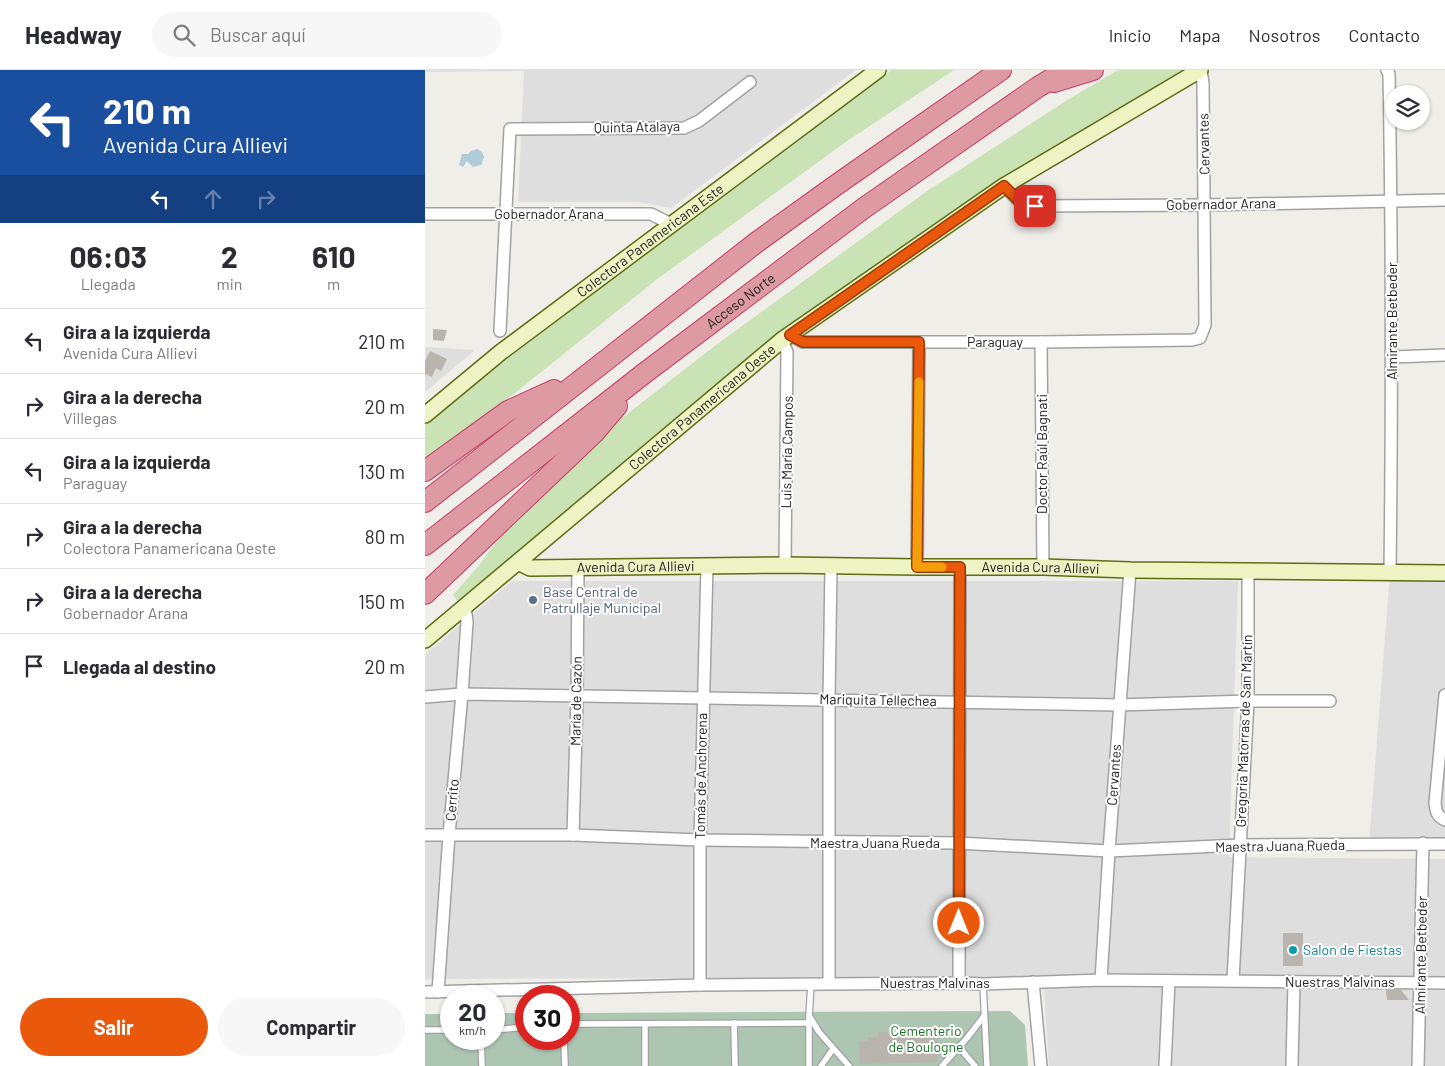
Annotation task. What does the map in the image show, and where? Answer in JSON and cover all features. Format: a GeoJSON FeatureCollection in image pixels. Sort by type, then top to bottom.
{"type":"FeatureCollection","features":[{"type":"Feature","properties":{"kind":"highway"},"geometry":{"type":"LineString","coordinates":[[425,502],[757,242],[1001,70]]}},
{"type":"Feature","properties":{"kind":"highway","name":"Acceso Norte"},"geometry":{"type":"LineString","coordinates":[[425,545],[646,372],[864,208],[1038,87],[1066,70]]}},
{"type":"Feature","properties":{"kind":"highway"},"geometry":{"type":"LineString","coordinates":[[1038,87],[1093,70]]}},
{"type":"Feature","properties":{"kind":"highway"},"geometry":{"type":"LineString","coordinates":[[425,594],[594,433],[646,372]]}},
{"type":"Feature","properties":{"kind":"highway"},"geometry":{"type":"LineString","coordinates":[[425,471],[508,412],[585,376]]}},
{"type":"Feature","properties":{"kind":"street","name":"Colectora Panamericana Este"},"geometry":{"type":"LineString","coordinates":[[425,415],[501,352],[878,70]]}},
{"type":"Feature","properties":{"kind":"street","name":"Colectora Panamericana Oeste"},"geometry":{"type":"LineString","coordinates":[[425,640],[786,338],[1004,186],[1201,70]]}},
{"type":"Feature","properties":{"kind":"street","name":"Cervantes"},"geometry":{"type":"LineString","coordinates":[[1200,338],[1205,325],[1205,205],[1203,83],[1201,70]]}},
{"type":"Feature","properties":{"kind":"street","name":"Almirante Betbeder"},"geometry":{"type":"LineString","coordinates":[[1387,70],[1389,74],[1393,357],[1390,573]]}},
{"type":"Feature","properties":{"kind":"street","name":"Quinta Atalaya"},"geometry":{"type":"LineString","coordinates":[[505,214],[510,129],[684,128],[699,121],[750,82]]}},
{"type":"Feature","properties":{"kind":"street","name":"Gobernador Arana"},"geometry":{"type":"LineString","coordinates":[[1004,186],[1020,202],[1035,206],[1445,200]]}},
{"type":"Feature","properties":{"kind":"street","name":"Gobernador Arana"},"geometry":{"type":"LineString","coordinates":[[425,214],[651,214],[671,224]]}},
{"type":"Feature","properties":{"kind":"street"},"geometry":{"type":"LineString","coordinates":[[500,331],[505,214]]}},
{"type":"Feature","properties":{"kind":"street","name":"Paraguay"},"geometry":{"type":"LineString","coordinates":[[786,338],[803,342],[1041,342],[1192,340],[1200,338]]}},
{"type":"Feature","properties":{"kind":"street","name":"Luis María Campos"},"geometry":{"type":"LineString","coordinates":[[785,565],[786,338]]}},
{"type":"Feature","properties":{"kind":"street"},"geometry":{"type":"LineString","coordinates":[[917,567],[919,342]]}},
{"type":"Feature","properties":{"kind":"street","name":"Doctor Raúl Bagnati"},"geometry":{"type":"LineString","coordinates":[[1041,342],[1043,567]]}},
{"type":"Feature","properties":{"kind":"street"},"geometry":{"type":"LineString","coordinates":[[1393,357],[1445,356]]}},
{"type":"Feature","properties":{"kind":"street","name":"Avenida Cura Allievi"},"geometry":{"type":"LineString","coordinates":[[518,562],[530,568],[785,565],[1445,573]]}},
{"type":"Feature","properties":{"kind":"street","name":"Tomás de Anchorena"},"geometry":{"type":"LineString","coordinates":[[700,985],[700,840],[707,566]]}},
{"type":"Feature","properties":{"kind":"street"},"geometry":{"type":"LineString","coordinates":[[829,983],[831,566]]}},
{"type":"Feature","properties":{"kind":"street","name":"María de Cazón"},"geometry":{"type":"LineString","coordinates":[[573,835],[578,567]]}},
{"type":"Feature","properties":{"kind":"street"},"geometry":{"type":"LineString","coordinates":[[959,982],[960,567]]}},
{"type":"Feature","properties":{"kind":"street","name":"Cervantes"},"geometry":{"type":"LineString","coordinates":[[1101,980],[1130,570]]}},
{"type":"Feature","properties":{"kind":"street","name":"Gregoria Matorras de San Martín"},"geometry":{"type":"LineString","coordinates":[[1233,980],[1248,702],[1248,572]]}},
{"type":"Feature","properties":{"kind":"street","name":"Cerrito"},"geometry":{"type":"LineString","coordinates":[[437,992],[462,694],[467,622],[465,607]]}},
{"type":"Feature","properties":{"kind":"street","name":"Mariquita Tellechea"},"geometry":{"type":"LineString","coordinates":[[425,697],[462,694],[1119,705],[1330,701]]}},
{"type":"Feature","properties":{"kind":"street"},"geometry":{"type":"LineString","coordinates":[[1445,695],[1435,803],[1436,811],[1445,820]]}},
{"type":"Feature","properties":{"kind":"street","name":"Maestra Juana Rueda"},"geometry":{"type":"LineString","coordinates":[[425,835],[573,835],[829,843],[958,843],[1109,851],[1240,845],[1445,844]]}},
{"type":"Feature","properties":{"kind":"street","name":"Almirante Betbeder"},"geometry":{"type":"LineString","coordinates":[[1418,1066],[1423,843]]}},
{"type":"Feature","properties":{"kind":"street","name":"Nuestras Malvinas"},"geometry":{"type":"LineString","coordinates":[[425,992],[700,985],[959,982],[983,984],[1101,980],[1445,983]]}},
{"type":"Feature","properties":{"kind":"street"},"geometry":{"type":"LineString","coordinates":[[1165,1066],[1169,981]]}},
{"type":"Feature","properties":{"kind":"street"},"geometry":{"type":"LineString","coordinates":[[1033,982],[1041,1066]]}},
{"type":"Feature","properties":{"kind":"street"},"geometry":{"type":"LineString","coordinates":[[1292,1066],[1294,982]]}},
{"type":"Feature","properties":{"kind":"lane"},"geometry":{"type":"LineString","coordinates":[[809,1066],[811,984]]}},
{"type":"Feature","properties":{"kind":"lane"},"geometry":{"type":"LineString","coordinates":[[983,984],[987,1066]]}},
{"type":"Feature","properties":{"kind":"lane"},"geometry":{"type":"LineString","coordinates":[[809,1016],[819,1032],[849,1066]]}},
{"type":"Feature","properties":{"kind":"lane"},"geometry":{"type":"LineString","coordinates":[[942,1066],[984,1016]]}},
{"type":"Feature","properties":{"kind":"lane"},"geometry":{"type":"LineString","coordinates":[[734,1023],[735,1066]]}},
{"type":"Feature","properties":{"kind":"lane"},"geometry":{"type":"LineString","coordinates":[[580,1024],[809,1023]]}},
{"type":"Feature","properties":{"kind":"lane"},"geometry":{"type":"LineString","coordinates":[[645,1024],[645,1066]]}},
{"type":"Feature","properties":{"kind":"lane"},"geometry":{"type":"LineString","coordinates":[[425,1030],[440,1030]]}},
{"type":"Feature","properties":{"kind":"lane"},"geometry":{"type":"LineString","coordinates":[[959,1047],[975,1066]]}},
{"type":"Feature","properties":{"kind":"lane"},"geometry":{"type":"LineString","coordinates":[[821,1066],[833,1049]]}},
{"type":"Feature","properties":{"kind":"lane"},"geometry":{"type":"LineString","coordinates":[[481,1050],[482,1066]]}},
{"type":"Feature","properties":{"kind":"lane"},"geometry":{"type":"LineString","coordinates":[[564,1050],[565,1066]]}},
{"type":"Feature","properties":{"kind":"shaded area"},"geometry":{"type":"Polygon","coordinates":[[[425,70],[856,70],[671,208],[637,202],[518,202],[524,71],[425,72],[425,70]]]}},
{"type":"Feature","properties":{"kind":"shaded area"},"geometry":{"type":"Polygon","coordinates":[[[425,347],[475,350],[425,392],[425,347]]]}},
{"type":"Feature","properties":{"kind":"shaded area"},"geometry":{"type":"Polygon","coordinates":[[[1390,573],[1445,573],[1445,844],[1369,844],[1390,573]]]}},
{"type":"Feature","properties":{"kind":"shaded area"},"geometry":{"type":"Polygon","coordinates":[[[512,581],[1238,581],[1229,857],[1445,859],[1445,1066],[1049,1066],[1043,977],[425,979],[425,654],[512,581]]]}},
{"type":"Feature","properties":{"kind":"green space"},"geometry":{"type":"Polygon","coordinates":[[[892,70],[954,70],[847,141],[656,280],[495,409],[425,459],[425,423],[667,235],[892,70]]]}},
{"type":"Feature","properties":{"kind":"green space"},"geometry":{"type":"Polygon","coordinates":[[[1118,70],[1191,70],[779,337],[460,605],[453,595],[480,564],[501,535],[582,449],[716,345],[927,191],[1069,99],[1118,70]]]}},
{"type":"Feature","properties":{"kind":"green space","name":"Cementerio de Boulogne"},"geometry":{"type":"Polygon","coordinates":[[[1010,1011],[1025,1025],[1028,1066],[425,1066],[425,1014],[440,1014],[440,1050],[505,1050],[505,1013],[515,1013],[515,1050],[580,1050],[580,1013],[1010,1011]]]}},
{"type":"Feature","properties":{"kind":"water"},"geometry":{"type":"Polygon","coordinates":[[[477,149],[482,152],[484,157],[481,165],[473,167],[467,161],[463,167],[459,165],[462,154],[468,154],[477,149]]]}},
{"type":"Feature","properties":{"kind":"building"},"geometry":{"type":"Polygon","coordinates":[[[433,329],[447,330],[444,341],[433,340],[433,329]]]}},
{"type":"Feature","properties":{"kind":"building"},"geometry":{"type":"Polygon","coordinates":[[[430,351],[447,359],[441,371],[436,368],[432,377],[425,374],[425,361],[430,351]]]}},
{"type":"Feature","properties":{"kind":"building","name":"Salon de Fiestas"},"geometry":{"type":"Polygon","coordinates":[[[1283,933],[1303,933],[1303,966],[1283,966],[1283,933]]]}},
{"type":"Feature","properties":{"kind":"building"},"geometry":{"type":"Polygon","coordinates":[[[1386,990],[1401,990],[1409,1000],[1387,1000],[1386,990]]]}},
{"type":"Feature","properties":{"kind":"building"},"geometry":{"type":"Polygon","coordinates":[[[922,1031],[922,1035],[933,1035],[934,1038],[938,1038],[938,1062],[860,1064],[859,1042],[868,1041],[868,1037],[878,1037],[878,1032],[922,1031]]]}},
{"type":"Feature","properties":{"kind":"slow traffic"},"geometry":{"type":"LineString","coordinates":[[919,382],[917,567],[942,567]]}},
{"type":"Feature","properties":{"kind":"place","name":"Base Central de Patrullaje Municipal"},"geometry":{"type":"Point","coordinates":[533,600]}},
{"type":"Feature","properties":{"kind":"place","name":"Salon de Fiestas"},"geometry":{"type":"Point","coordinates":[1293,950]}},
{"type":"Feature","properties":{"kind":"route"},"geometry":{"type":"LineString","coordinates":[[959,923],[960,567],[917,567],[919,342],[803,342],[790,335],[1004,186],[1020,202],[1035,206]]}}]}
